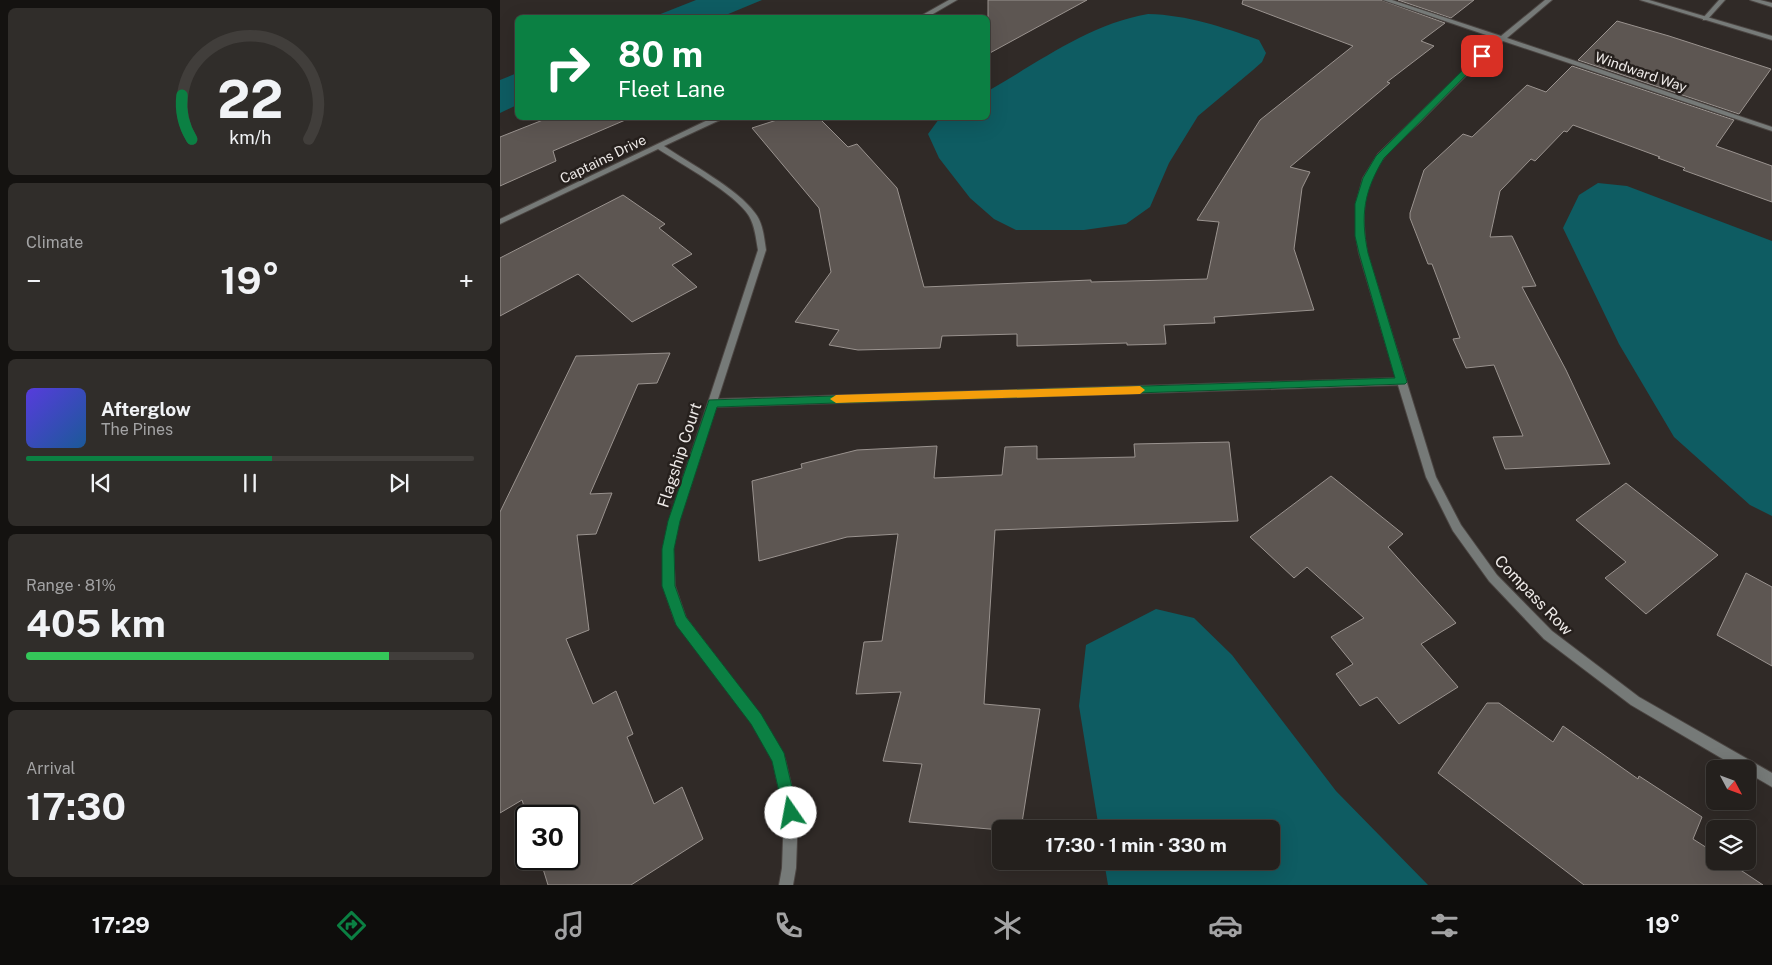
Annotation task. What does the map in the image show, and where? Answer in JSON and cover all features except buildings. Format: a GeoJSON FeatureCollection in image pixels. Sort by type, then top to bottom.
{"type":"FeatureCollection","features":[{"type":"Feature","properties":{"kind":"street"},"geometry":{"type":"LineString","coordinates":[[926,15],[954,0]]}},
{"type":"Feature","properties":{"kind":"street"},"geometry":{"type":"LineString","coordinates":[[1386,0],[1503,39]]}},
{"type":"Feature","properties":{"kind":"street","name":"Compass Row"},"geometry":{"type":"LineString","coordinates":[[1549,0],[1482,56],[1380,156],[1368,178],[1360,204],[1360,236],[1364,253],[1430,477],[1457,528],[1493,578],[1548,635],[1635,701],[1772,780]]}},
{"type":"Feature","properties":{"kind":"street"},"geometry":{"type":"LineString","coordinates":[[1643,0],[1772,38]]}},
{"type":"Feature","properties":{"kind":"street"},"geometry":{"type":"LineString","coordinates":[[1705,19],[1722,0]]}},
{"type":"Feature","properties":{"kind":"street"},"geometry":{"type":"LineString","coordinates":[[1753,0],[1772,6]]}},
{"type":"Feature","properties":{"kind":"street","name":"Windward Way"},"geometry":{"type":"LineString","coordinates":[[1503,39],[1772,129]]}},
{"type":"Feature","properties":{"kind":"street","name":"Captains Drive"},"geometry":{"type":"LineString","coordinates":[[500,222],[713,120]]}},
{"type":"Feature","properties":{"kind":"street","name":"Flagship Court"},"geometry":{"type":"LineString","coordinates":[[658,146],[735,198],[751,212],[759,229],[762,250],[674,521],[668,549],[669,586],[681,621],[756,719],[779,759],[791,813],[789,868],[786,885]]}},
{"type":"Feature","properties":{"kind":"street"},"geometry":{"type":"LineString","coordinates":[[713,403],[1402,382]]}},
{"type":"Feature","properties":{"kind":"water"},"geometry":{"type":"Polygon","coordinates":[[[696,0],[762,0],[726,15],[658,15],[696,0]]]}},
{"type":"Feature","properties":{"kind":"water"},"geometry":{"type":"Polygon","coordinates":[[[1148,14],[1205,22],[1259,40],[1266,53],[1262,62],[1198,116],[1169,163],[1150,207],[1126,224],[1084,230],[1016,230],[994,219],[970,198],[939,158],[928,134],[938,120],[990,120],[990,90],[1065,45],[1105,26],[1148,14]]]}},
{"type":"Feature","properties":{"kind":"water"},"geometry":{"type":"Polygon","coordinates":[[[515,74],[515,106],[500,113],[500,80],[515,74]]]}},
{"type":"Feature","properties":{"kind":"water"},"geometry":{"type":"Polygon","coordinates":[[[1598,183],[1627,186],[1772,241],[1772,516],[1750,505],[1674,437],[1619,344],[1563,228],[1579,195],[1598,183]]]}},
{"type":"Feature","properties":{"kind":"water"},"geometry":{"type":"Polygon","coordinates":[[[1156,609],[1194,618],[1232,655],[1336,791],[1428,885],[1108,885],[1106,870],[1280,870],[1280,820],[1098,820],[1079,706],[1086,645],[1156,609]]]}},
{"type":"Feature","properties":{"kind":"slow traffic"},"geometry":{"type":"LineString","coordinates":[[836,399],[1140,390]]}},
{"type":"Feature","properties":{"kind":"route"},"geometry":{"type":"LineString","coordinates":[[791,813],[779,759],[756,719],[681,621],[669,586],[668,549],[674,521],[713,403],[988,393],[1212,389],[1402,382],[1364,253],[1360,236],[1360,204],[1368,178],[1380,156],[1482,56]]}}]}
